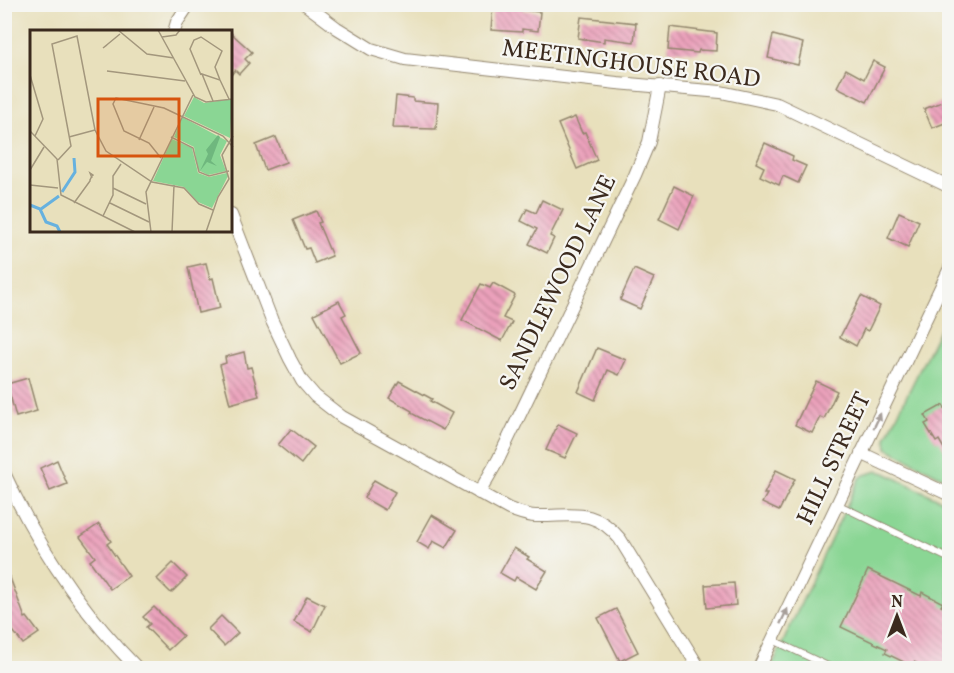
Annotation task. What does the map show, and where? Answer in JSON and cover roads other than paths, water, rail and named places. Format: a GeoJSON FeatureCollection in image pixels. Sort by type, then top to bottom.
{"type":"FeatureCollection","features":[{"type":"Feature","properties":{"kind":"street"},"geometry":{"type":"LineString","coordinates":[[175,30],[189,4]]}},
{"type":"Feature","properties":{"kind":"street","name":"MEETINGHOUSE ROAD"},"geometry":{"type":"LineString","coordinates":[[305,4],[337,28],[371,49],[405,59],[721,92],[777,105],[950,186]]}},
{"type":"Feature","properties":{"kind":"street","name":"SANDLEWOOD LANE"},"geometry":{"type":"LineString","coordinates":[[479,493],[498,460],[635,175],[649,142],[660,86]]}},
{"type":"Feature","properties":{"kind":"street"},"geometry":{"type":"LineString","coordinates":[[232,216],[285,349],[302,381],[315,396],[342,417],[509,509],[537,516],[574,514],[586,516],[598,520],[614,531],[699,669]]}},
{"type":"Feature","properties":{"kind":"street","name":"HILL STREET"},"geometry":{"type":"LineString","coordinates":[[759,669],[950,268]]}},
{"type":"Feature","properties":{"kind":"street"},"geometry":{"type":"LineString","coordinates":[[861,453],[950,495]]}},
{"type":"Feature","properties":{"kind":"street"},"geometry":{"type":"LineString","coordinates":[[4,473],[33,531],[64,579],[137,669]]}},
{"type":"Feature","properties":{"kind":"lane"},"geometry":{"type":"LineString","coordinates":[[837,504],[950,559]]}},
{"type":"Feature","properties":{"kind":"lane"},"geometry":{"type":"LineString","coordinates":[[772,640],[832,669]]}}]}
